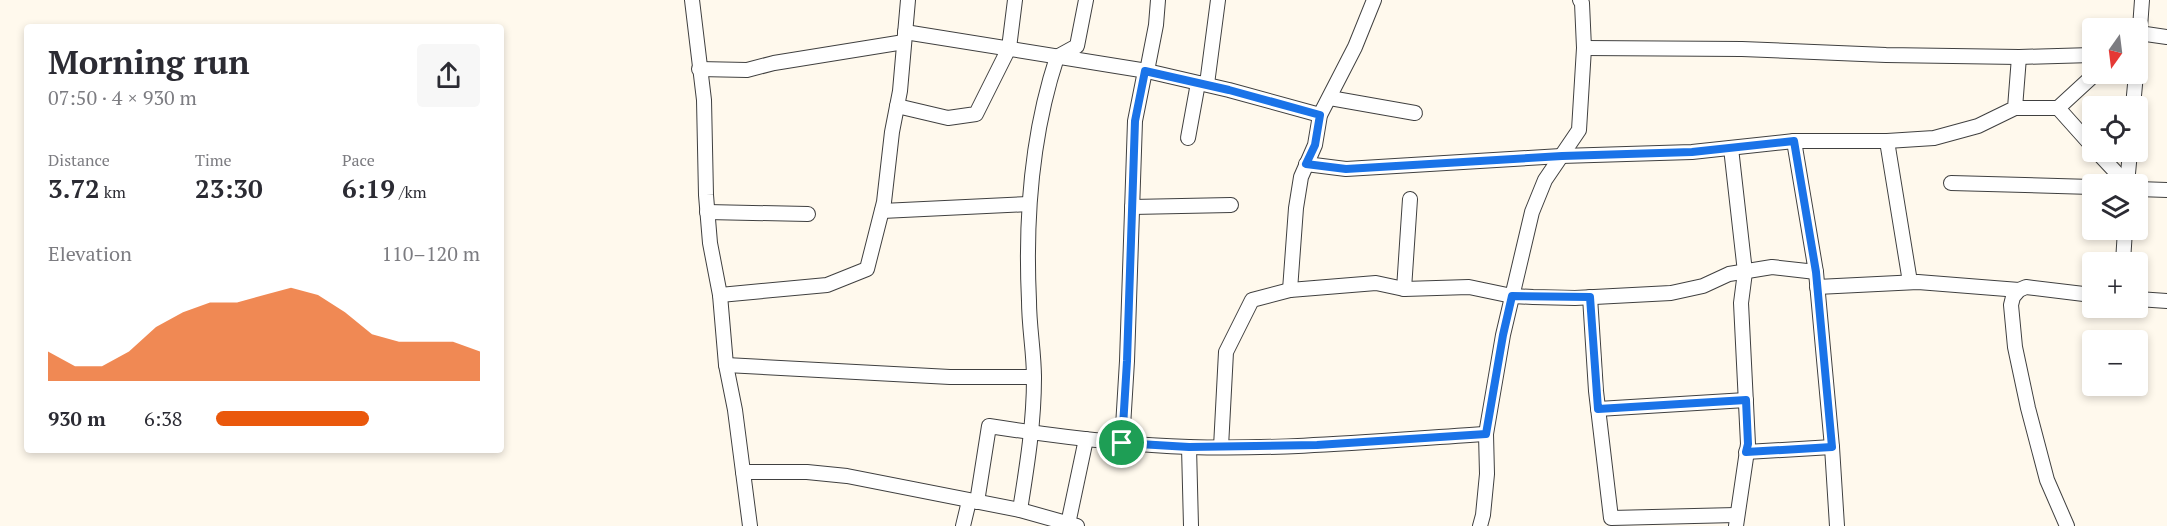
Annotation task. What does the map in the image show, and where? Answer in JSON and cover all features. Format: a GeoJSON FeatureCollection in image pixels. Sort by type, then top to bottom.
{"type":"FeatureCollection","features":[{"type":"Feature","properties":{"kind":"street"},"geometry":{"type":"LineString","coordinates":[[692,0],[705,133],[710,243],[720,295],[726,365],[735,410],[750,526]]}},
{"type":"Feature","properties":{"kind":"street"},"geometry":{"type":"LineString","coordinates":[[720,295],[827,285],[867,269],[882,211],[892,132],[900,91],[908,0]]}},
{"type":"Feature","properties":{"kind":"street"},"geometry":{"type":"LineString","coordinates":[[897,106],[948,118],[976,114],[1009,48],[1015,0]]}},
{"type":"Feature","properties":{"kind":"street"},"geometry":{"type":"LineString","coordinates":[[1020,510],[1032,433],[1034,377],[1029,300],[1029,204],[1040,116],[1057,57],[1077,46],[1086,0]]}},
{"type":"Feature","properties":{"kind":"street"},"geometry":{"type":"LineString","coordinates":[[1122,443],[1135,121],[1156,26],[1158,0]]}},
{"type":"Feature","properties":{"kind":"street"},"geometry":{"type":"LineString","coordinates":[[1188,138],[1202,83],[1218,0]]}},
{"type":"Feature","properties":{"kind":"street"},"geometry":{"type":"LineString","coordinates":[[1290,290],[1296,208],[1301,177],[1315,145],[1320,115],[1355,47],[1374,0]]}},
{"type":"Feature","properties":{"kind":"street"},"geometry":{"type":"LineString","coordinates":[[1480,526],[1487,474],[1486,434],[1503,335],[1532,212],[1545,180],[1579,130],[1584,48],[1580,0]]}},
{"type":"Feature","properties":{"kind":"street"},"geometry":{"type":"LineString","coordinates":[[2140,18],[2142,0]]}},
{"type":"Feature","properties":{"kind":"street"},"geometry":{"type":"LineString","coordinates":[[2148,34],[2167,37]]}},
{"type":"Feature","properties":{"kind":"street"},"geometry":{"type":"LineString","coordinates":[[699,69],[747,70],[904,37],[1009,48],[1146,71],[1202,83],[1320,115]]}},
{"type":"Feature","properties":{"kind":"street"},"geometry":{"type":"LineString","coordinates":[[1584,48],[1742,49],[1887,55],[2019,57],[2082,55]]}},
{"type":"Feature","properties":{"kind":"street"},"geometry":{"type":"LineString","coordinates":[[2015,108],[2019,57]]}},
{"type":"Feature","properties":{"kind":"street"},"geometry":{"type":"LineString","coordinates":[[1306,164],[1346,169],[1562,156],[1692,152],[1794,141],[1887,141],[1934,138],[1978,126],[2015,108],[2058,108],[2084,84]]}},
{"type":"Feature","properties":{"kind":"street"},"geometry":{"type":"LineString","coordinates":[[1329,98],[1415,113]]}},
{"type":"Feature","properties":{"kind":"street"},"geometry":{"type":"LineString","coordinates":[[2058,108],[2082,135]]}},
{"type":"Feature","properties":{"kind":"street"},"geometry":{"type":"LineString","coordinates":[[1794,141],[1816,272],[1837,526]]}},
{"type":"Feature","properties":{"kind":"street"},"geometry":{"type":"LineString","coordinates":[[1887,141],[1911,282]]}},
{"type":"Feature","properties":{"kind":"street"},"geometry":{"type":"LineString","coordinates":[[1590,297],[1598,409],[1611,518],[1736,520],[1748,444],[1741,303],[1745,272],[1731,148]]}},
{"type":"Feature","properties":{"kind":"street"},"geometry":{"type":"LineString","coordinates":[[2106,162],[2118,174]]}},
{"type":"Feature","properties":{"kind":"street"},"geometry":{"type":"LineString","coordinates":[[1951,183],[2082,187]]}},
{"type":"Feature","properties":{"kind":"street"},"geometry":{"type":"LineString","coordinates":[[2148,189],[2167,190]]}},
{"type":"Feature","properties":{"kind":"street"},"geometry":{"type":"LineString","coordinates":[[1404,289],[1410,199]]}},
{"type":"Feature","properties":{"kind":"street"},"geometry":{"type":"LineString","coordinates":[[882,211],[1029,204]]}},
{"type":"Feature","properties":{"kind":"street"},"geometry":{"type":"LineString","coordinates":[[1132,207],[1231,205]]}},
{"type":"Feature","properties":{"kind":"street"},"geometry":{"type":"LineString","coordinates":[[707,212],[808,214]]}},
{"type":"Feature","properties":{"kind":"street"},"geometry":{"type":"LineString","coordinates":[[1221,447],[1226,352],[1252,300],[1290,290],[1376,283],[1404,289],[1469,287],[1512,296],[1590,297],[1671,293],[1703,286],[1729,274],[1772,267],[1816,272]]}},
{"type":"Feature","properties":{"kind":"street"},"geometry":{"type":"LineString","coordinates":[[1817,287],[1911,282],[2019,290]]}},
{"type":"Feature","properties":{"kind":"street"},"geometry":{"type":"LineString","coordinates":[[2067,526],[2047,480],[2028,408],[2015,347],[2012,306],[2013,297],[2019,290],[2026,287],[2082,294]]}},
{"type":"Feature","properties":{"kind":"street"},"geometry":{"type":"LineString","coordinates":[[2148,300],[2167,301]]}},
{"type":"Feature","properties":{"kind":"street"},"geometry":{"type":"LineString","coordinates":[[726,365],[950,377],[1034,377]]}},
{"type":"Feature","properties":{"kind":"street"},"geometry":{"type":"LineString","coordinates":[[1598,409],[1746,400]]}},
{"type":"Feature","properties":{"kind":"street"},"geometry":{"type":"LineString","coordinates":[[963,526],[973,502],[989,426],[1122,443],[1189,447],[1317,445],[1486,434]]}},
{"type":"Feature","properties":{"kind":"street"},"geometry":{"type":"LineString","coordinates":[[743,472],[807,472],[847,476],[1020,510],[1073,525],[1086,439]]}},
{"type":"Feature","properties":{"kind":"street"},"geometry":{"type":"LineString","coordinates":[[1189,447],[1191,526]]}},
{"type":"Feature","properties":{"kind":"street"},"geometry":{"type":"LineString","coordinates":[[1746,452],[1832,447]]}},
{"type":"Feature","properties":{"kind":"route"},"geometry":{"type":"LineString","coordinates":[[1145,71],[1229,90],[1320,115],[1315,145],[1306,164],[1346,169],[1562,156],[1692,152],[1794,141],[1816,272],[1832,447],[1746,452],[1748,444],[1746,400],[1598,409],[1590,297],[1512,296],[1486,434],[1317,445],[1189,447],[1122,443],[1135,121],[1145,71]]}}]}
